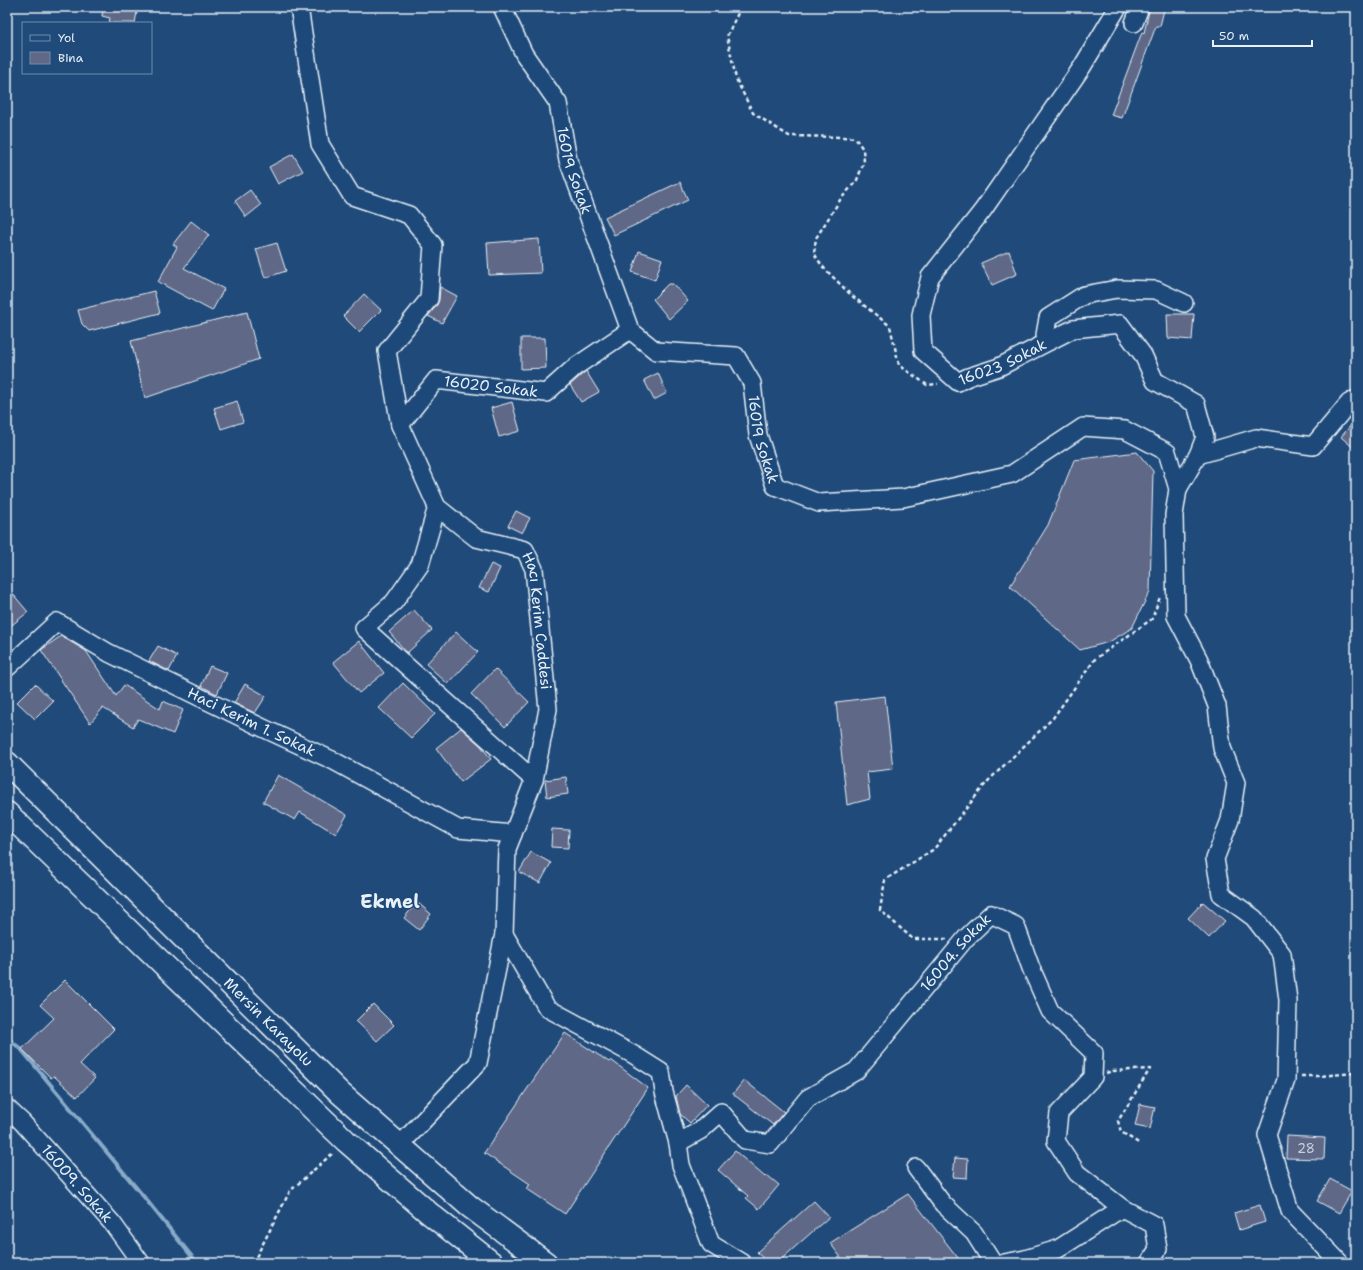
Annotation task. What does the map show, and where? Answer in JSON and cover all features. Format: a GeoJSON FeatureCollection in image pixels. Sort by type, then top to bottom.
{"type":"FeatureCollection","features":[{"type":"Feature","properties":{"kind":"highway","name":"Mersin Karayolu"},"geometry":{"type":"LineString","coordinates":[[7,763],[340,1093],[469,1206],[546,1263]]}},
{"type":"Feature","properties":{"kind":"highway","name":"Mersin Karayolu"},"geometry":{"type":"LineString","coordinates":[[11,823],[346,1141],[429,1213],[492,1263]]}},
{"type":"Feature","properties":{"kind":"street","name":"Hacı Kerim Caddesi"},"geometry":{"type":"LineString","coordinates":[[299,7],[320,144],[352,196],[409,215],[433,245],[429,299],[387,351],[400,425],[437,507],[476,538],[525,550],[534,569],[548,708],[534,780],[507,849],[504,934],[478,1063],[400,1145]]}},
{"type":"Feature","properties":{"kind":"street","name":"16019 Sokak"},"geometry":{"type":"LineString","coordinates":[[502,7],[524,54],[558,102],[568,160],[630,330],[656,352],[736,356],[752,383],[758,435],[775,486],[819,503],[903,498],[1012,474],[1083,427],[1125,430],[1167,452],[1178,489]]}},
{"type":"Feature","properties":{"kind":"street","name":"16023 Sokak"},"geometry":{"type":"LineString","coordinates":[[1118,7],[1082,67],[983,210],[930,277],[921,316],[923,351],[958,382],[968,377],[999,367],[1073,329],[1120,324],[1143,355],[1155,381],[1196,404],[1205,437],[1198,455],[1178,489]]}},
{"type":"Feature","properties":{"kind":"street"},"geometry":{"type":"LineString","coordinates":[[1134,23],[1140,7]]}},
{"type":"Feature","properties":{"kind":"street"},"geometry":{"type":"LineString","coordinates":[[1049,341],[1045,335],[1048,318],[1084,295],[1117,289],[1156,290],[1184,303]]}},
{"type":"Feature","properties":{"kind":"street","name":"16020 Sokak"},"geometry":{"type":"LineString","coordinates":[[400,425],[436,380],[546,393],[575,367],[630,330]]}},
{"type":"Feature","properties":{"kind":"street"},"geometry":{"type":"LineString","coordinates":[[1198,455],[1256,438],[1313,446],[1349,403],[1356,399]]}},
{"type":"Feature","properties":{"kind":"street"},"geometry":{"type":"LineString","coordinates":[[1178,489],[1174,515],[1176,616],[1199,660],[1217,706],[1222,748],[1236,783],[1230,820],[1215,859],[1221,894],[1254,918],[1282,954],[1288,1000],[1286,1080],[1267,1135],[1290,1211],[1340,1263]]}},
{"type":"Feature","properties":{"kind":"street"},"geometry":{"type":"LineString","coordinates":[[437,507],[420,565],[394,602],[364,628],[534,780]]}},
{"type":"Feature","properties":{"kind":"street","name":"Haci Kerim 1. Sokak"},"geometry":{"type":"LineString","coordinates":[[7,668],[57,622],[110,653],[334,761],[458,829],[513,834]]}},
{"type":"Feature","properties":{"kind":"street","name":"16004. Sokak"},"geometry":{"type":"LineString","coordinates":[[678,1143],[701,1130],[721,1112],[745,1140],[770,1144],[808,1098],[856,1071],[966,938],[991,914],[1016,926],[1031,968],[1050,1011],[1094,1053],[1093,1077]]}},
{"type":"Feature","properties":{"kind":"street"},"geometry":{"type":"LineString","coordinates":[[504,934],[547,1008],[634,1055],[661,1072],[664,1092],[678,1143],[681,1165],[710,1244],[742,1263]]}},
{"type":"Feature","properties":{"kind":"street"},"geometry":{"type":"LineString","coordinates":[[1093,1077],[1059,1113],[1056,1141],[1077,1173],[1122,1208],[1154,1225],[1158,1249],[1149,1263]]}},
{"type":"Feature","properties":{"kind":"street","name":"16009. Sokak"},"geometry":{"type":"LineString","coordinates":[[7,1108],[22,1122],[113,1224],[141,1263]]}},
{"type":"Feature","properties":{"kind":"street"},"geometry":{"type":"LineString","coordinates":[[916,1168],[943,1204],[974,1233],[993,1263]]}},
{"type":"Feature","properties":{"kind":"street"},"geometry":{"type":"LineString","coordinates":[[1004,1263],[1025,1259],[1058,1248],[1122,1208]]}},
{"type":"Feature","properties":{"kind":"path"},"geometry":{"type":"LineString","coordinates":[[741,7],[727,36],[736,79],[753,113],[789,136],[855,138],[863,149],[864,162],[857,180],[840,200],[816,238],[814,253],[822,266],[851,295],[890,326],[899,365],[927,385],[958,382]]}},
{"type":"Feature","properties":{"kind":"path"},"geometry":{"type":"LineString","coordinates":[[966,938],[913,939],[880,910],[885,880],[934,849],[987,782],[1053,718],[1095,659],[1152,619],[1163,590]]}},
{"type":"Feature","properties":{"kind":"path"},"geometry":{"type":"LineString","coordinates":[[1093,1077],[1113,1071],[1150,1069],[1118,1121],[1121,1132],[1140,1144]]}},
{"type":"Feature","properties":{"kind":"path"},"geometry":{"type":"LineString","coordinates":[[1286,1074],[1319,1076],[1356,1074]]}},
{"type":"Feature","properties":{"kind":"path"},"geometry":{"type":"LineString","coordinates":[[253,1263],[290,1191],[346,1141]]}},
{"type":"Feature","properties":{"kind":"building"},"geometry":{"type":"Polygon","coordinates":[[[103,7],[138,7],[135,22],[109,22],[110,18],[102,16],[103,7]]]}},
{"type":"Feature","properties":{"kind":"building"},"geometry":{"type":"Polygon","coordinates":[[[1150,7],[1164,10],[1160,26],[1156,26],[1122,118],[1111,115],[1142,32],[1144,33],[1150,7]]]}},
{"type":"Feature","properties":{"kind":"building"},"geometry":{"type":"Polygon","coordinates":[[[293,154],[303,171],[278,184],[269,167],[293,154]]]}},
{"type":"Feature","properties":{"kind":"building"},"geometry":{"type":"Polygon","coordinates":[[[680,182],[688,200],[614,235],[605,217],[680,182]]]}},
{"type":"Feature","properties":{"kind":"building"},"geometry":{"type":"Polygon","coordinates":[[[250,190],[261,205],[246,217],[235,201],[250,190]]]}},
{"type":"Feature","properties":{"kind":"building"},"geometry":{"type":"Polygon","coordinates":[[[191,221],[209,235],[184,268],[224,289],[212,311],[158,282],[177,247],[173,244],[191,221]]]}},
{"type":"Feature","properties":{"kind":"building"},"geometry":{"type":"Polygon","coordinates":[[[539,239],[541,273],[489,275],[487,243],[539,239]]]}},
{"type":"Feature","properties":{"kind":"building"},"geometry":{"type":"Polygon","coordinates":[[[277,243],[286,271],[265,278],[256,249],[277,243]]]}},
{"type":"Feature","properties":{"kind":"building"},"geometry":{"type":"Polygon","coordinates":[[[639,251],[662,259],[655,280],[632,272],[639,251]]]}},
{"type":"Feature","properties":{"kind":"building"},"geometry":{"type":"Polygon","coordinates":[[[1009,251],[1017,274],[992,285],[981,263],[1009,251]]]}},
{"type":"Feature","properties":{"kind":"building"},"geometry":{"type":"Polygon","coordinates":[[[668,284],[673,284],[688,301],[669,319],[653,299],[668,284]]]}},
{"type":"Feature","properties":{"kind":"building"},"geometry":{"type":"Polygon","coordinates":[[[440,287],[457,296],[442,323],[428,316],[437,305],[440,287]]]}},
{"type":"Feature","properties":{"kind":"building"},"geometry":{"type":"Polygon","coordinates":[[[154,291],[160,313],[89,331],[82,324],[78,310],[154,291]]]}},
{"type":"Feature","properties":{"kind":"building"},"geometry":{"type":"Polygon","coordinates":[[[364,294],[381,310],[359,332],[343,316],[364,294]]]}},
{"type":"Feature","properties":{"kind":"building"},"geometry":{"type":"Polygon","coordinates":[[[247,312],[259,359],[145,398],[131,341],[247,312]]]}},
{"type":"Feature","properties":{"kind":"building"},"geometry":{"type":"Polygon","coordinates":[[[1167,314],[1194,314],[1192,340],[1168,338],[1167,314]]]}},
{"type":"Feature","properties":{"kind":"building"},"geometry":{"type":"Polygon","coordinates":[[[521,338],[545,338],[546,368],[521,369],[521,338]]]}},
{"type":"Feature","properties":{"kind":"building"},"geometry":{"type":"Polygon","coordinates":[[[586,371],[599,392],[581,402],[570,385],[586,371]]]}},
{"type":"Feature","properties":{"kind":"building"},"geometry":{"type":"Polygon","coordinates":[[[658,373],[667,393],[654,400],[644,380],[658,373]]]}},
{"type":"Feature","properties":{"kind":"building"},"geometry":{"type":"Polygon","coordinates":[[[237,401],[243,422],[221,429],[214,408],[237,401]]]}},
{"type":"Feature","properties":{"kind":"building"},"geometry":{"type":"Polygon","coordinates":[[[512,402],[520,431],[499,437],[491,408],[512,402]]]}},
{"type":"Feature","properties":{"kind":"building"},"geometry":{"type":"Polygon","coordinates":[[[1356,419],[1356,450],[1341,437],[1356,419]]]}},
{"type":"Feature","properties":{"kind":"building"},"geometry":{"type":"Polygon","coordinates":[[[1137,452],[1153,471],[1150,591],[1132,628],[1109,642],[1080,650],[1010,586],[1048,525],[1074,460],[1137,452]]]}},
{"type":"Feature","properties":{"kind":"building"},"geometry":{"type":"Polygon","coordinates":[[[516,511],[530,518],[522,533],[508,526],[516,511]]]}},
{"type":"Feature","properties":{"kind":"building"},"geometry":{"type":"Polygon","coordinates":[[[491,564],[500,568],[489,592],[479,588],[491,564]]]}},
{"type":"Feature","properties":{"kind":"building"},"geometry":{"type":"Polygon","coordinates":[[[7,587],[28,612],[7,629],[7,587]]]}},
{"type":"Feature","properties":{"kind":"building"},"geometry":{"type":"Polygon","coordinates":[[[414,610],[432,630],[407,653],[389,632],[414,610]]]}},
{"type":"Feature","properties":{"kind":"building"},"geometry":{"type":"Polygon","coordinates":[[[456,632],[478,652],[448,684],[426,664],[456,632]]]}},
{"type":"Feature","properties":{"kind":"building"},"geometry":{"type":"Polygon","coordinates":[[[61,636],[86,651],[116,696],[124,685],[160,709],[163,701],[183,710],[173,734],[138,719],[133,727],[103,708],[90,723],[41,650],[61,636]]]}},
{"type":"Feature","properties":{"kind":"building"},"geometry":{"type":"Polygon","coordinates":[[[359,641],[384,673],[359,693],[333,662],[359,641]]]}},
{"type":"Feature","properties":{"kind":"building"},"geometry":{"type":"Polygon","coordinates":[[[158,646],[177,656],[169,671],[149,661],[158,646]]]}},
{"type":"Feature","properties":{"kind":"building"},"geometry":{"type":"Polygon","coordinates":[[[210,666],[227,673],[217,694],[201,686],[210,666]]]}},
{"type":"Feature","properties":{"kind":"building"},"geometry":{"type":"Polygon","coordinates":[[[495,669],[529,702],[505,727],[471,694],[495,669]]]}},
{"type":"Feature","properties":{"kind":"building"},"geometry":{"type":"Polygon","coordinates":[[[403,683],[435,714],[411,738],[379,708],[403,683]]]}},
{"type":"Feature","properties":{"kind":"building"},"geometry":{"type":"Polygon","coordinates":[[[35,684],[53,701],[35,719],[17,702],[35,684]]]}},
{"type":"Feature","properties":{"kind":"building"},"geometry":{"type":"Polygon","coordinates":[[[245,684],[266,696],[255,713],[234,703],[245,684]]]}},
{"type":"Feature","properties":{"kind":"building"},"geometry":{"type":"Polygon","coordinates":[[[885,696],[893,769],[867,772],[870,799],[847,805],[836,702],[885,696]]]}},
{"type":"Feature","properties":{"kind":"building"},"geometry":{"type":"Polygon","coordinates":[[[461,728],[481,746],[491,759],[461,782],[436,748],[461,728]]]}},
{"type":"Feature","properties":{"kind":"building"},"geometry":{"type":"Polygon","coordinates":[[[278,775],[347,815],[336,834],[300,812],[295,820],[263,802],[278,775]]]}},
{"type":"Feature","properties":{"kind":"building"},"geometry":{"type":"Polygon","coordinates":[[[566,777],[568,794],[547,797],[545,780],[566,777]]]}},
{"type":"Feature","properties":{"kind":"building"},"geometry":{"type":"Polygon","coordinates":[[[552,829],[569,830],[568,848],[551,847],[552,829]]]}},
{"type":"Feature","properties":{"kind":"building"},"geometry":{"type":"Polygon","coordinates":[[[531,852],[551,863],[540,883],[519,872],[531,852]]]}},
{"type":"Feature","properties":{"kind":"building"},"geometry":{"type":"Polygon","coordinates":[[[417,902],[431,914],[419,930],[404,918],[417,902]]]}},
{"type":"Feature","properties":{"kind":"building"},"geometry":{"type":"Polygon","coordinates":[[[1203,902],[1225,921],[1209,938],[1188,918],[1203,902]]]}},
{"type":"Feature","properties":{"kind":"building"},"geometry":{"type":"Polygon","coordinates":[[[65,980],[114,1029],[80,1064],[95,1078],[77,1097],[54,1076],[51,1078],[22,1049],[54,1018],[40,1005],[65,980]]]}},
{"type":"Feature","properties":{"kind":"building"},"geometry":{"type":"Polygon","coordinates":[[[373,1004],[394,1025],[377,1041],[356,1021],[373,1004]]]}},
{"type":"Feature","properties":{"kind":"building"},"geometry":{"type":"Polygon","coordinates":[[[565,1033],[609,1062],[611,1060],[648,1088],[565,1214],[527,1189],[530,1184],[484,1153],[565,1033]]]}},
{"type":"Feature","properties":{"kind":"building"},"geometry":{"type":"Polygon","coordinates":[[[744,1080],[784,1112],[773,1125],[733,1094],[744,1080]]]}},
{"type":"Feature","properties":{"kind":"building"},"geometry":{"type":"Polygon","coordinates":[[[686,1085],[707,1105],[690,1123],[680,1114],[676,1096],[686,1085]]]}},
{"type":"Feature","properties":{"kind":"building"},"geometry":{"type":"Polygon","coordinates":[[[1140,1104],[1155,1107],[1150,1129],[1135,1126],[1140,1104]]]}},
{"type":"Feature","properties":{"kind":"building"},"geometry":{"type":"Polygon","coordinates":[[[1287,1136],[1325,1138],[1324,1159],[1286,1158],[1287,1136]]]}},
{"type":"Feature","properties":{"kind":"building"},"geometry":{"type":"Polygon","coordinates":[[[735,1151],[765,1177],[767,1175],[779,1185],[759,1209],[746,1198],[748,1196],[718,1170],[735,1151]]]}},
{"type":"Feature","properties":{"kind":"building"},"geometry":{"type":"Polygon","coordinates":[[[955,1158],[968,1159],[967,1178],[953,1177],[955,1158]]]}},
{"type":"Feature","properties":{"kind":"building"},"geometry":{"type":"Polygon","coordinates":[[[1330,1179],[1352,1191],[1339,1213],[1317,1201],[1330,1179]]]}},
{"type":"Feature","properties":{"kind":"building"},"geometry":{"type":"Polygon","coordinates":[[[908,1194],[962,1263],[845,1263],[830,1243],[908,1194]]]}},
{"type":"Feature","properties":{"kind":"building"},"geometry":{"type":"Polygon","coordinates":[[[814,1201],[829,1217],[777,1263],[767,1263],[757,1252],[814,1201]]]}},
{"type":"Feature","properties":{"kind":"building"},"geometry":{"type":"Polygon","coordinates":[[[1260,1205],[1265,1222],[1239,1230],[1234,1213],[1260,1205]]]}},
{"type":"Feature","properties":{"kind":"waterway"},"geometry":{"type":"LineString","coordinates":[[7,1038],[21,1049],[197,1263]]}},
{"type":"Feature","properties":{"kind":"district","name":"Ekmel"},"geometry":{"type":"Point","coordinates":[390,901]}}]}
